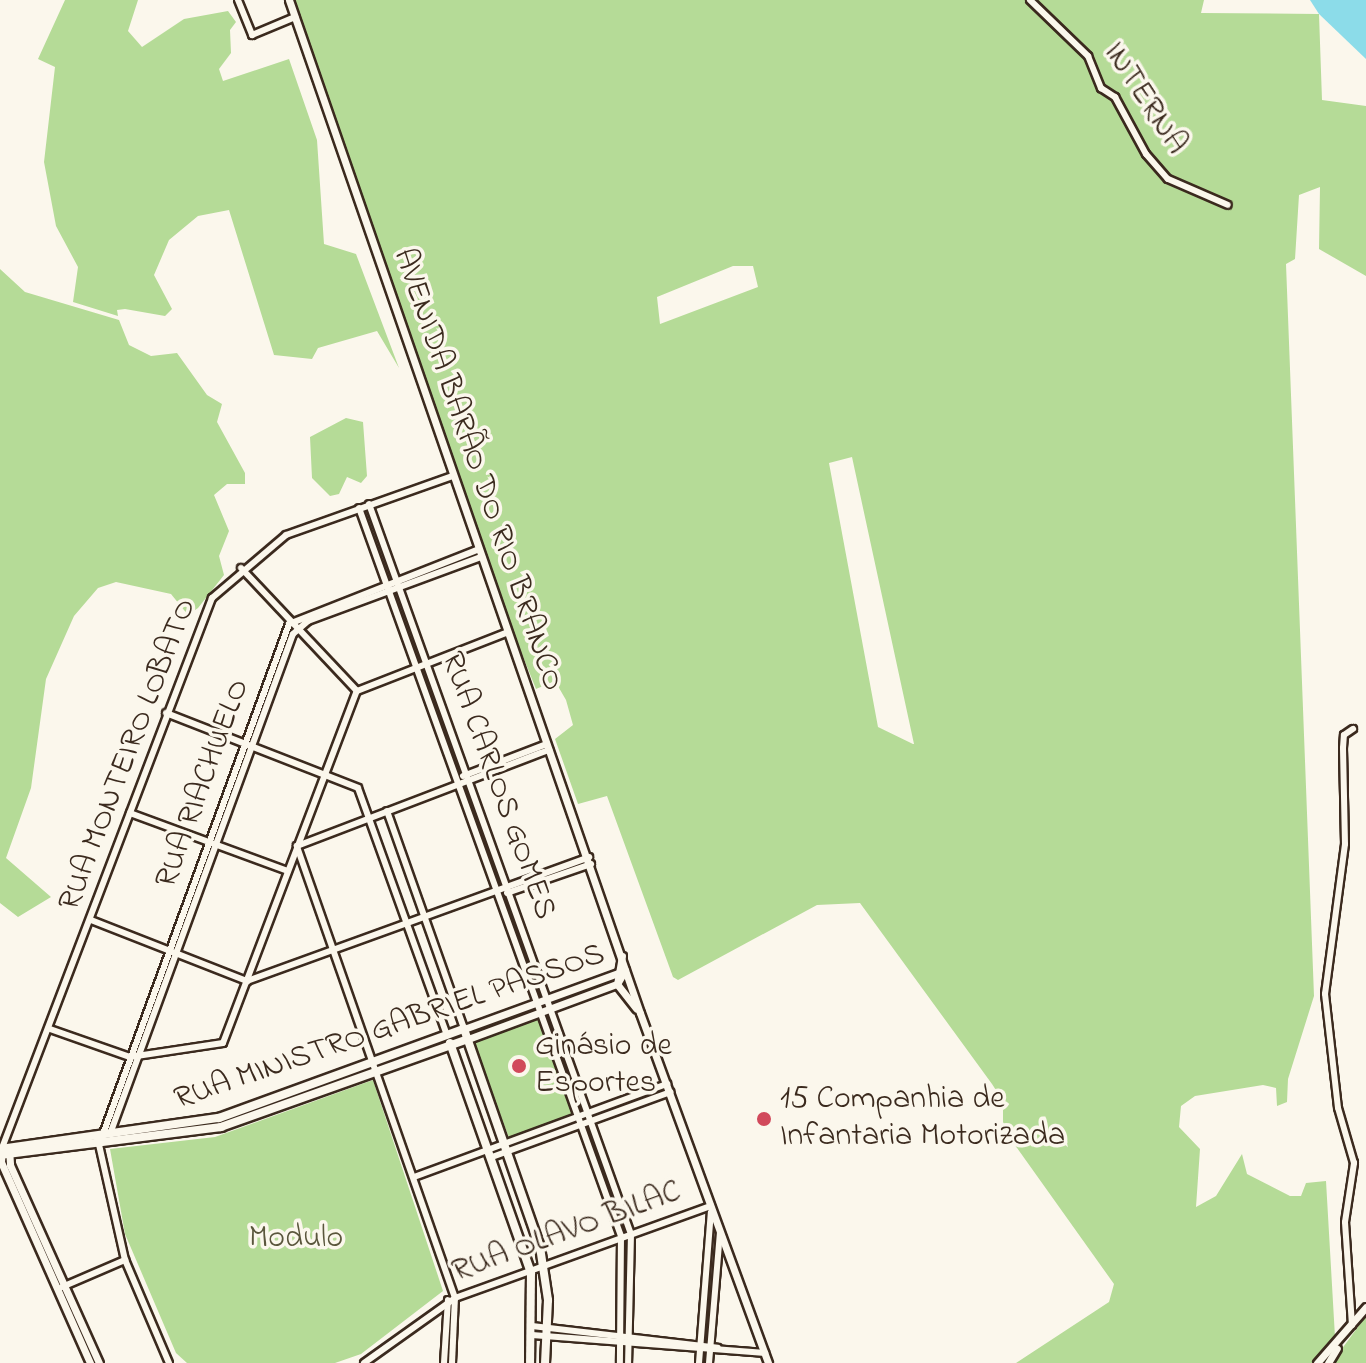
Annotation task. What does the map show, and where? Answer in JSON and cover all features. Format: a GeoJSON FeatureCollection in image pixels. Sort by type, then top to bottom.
{"type":"FeatureCollection","features":[{"type":"Feature","properties":{"kind":"main road","name":"RUA MINISTRO GABRIEL PASSOS"},"geometry":{"type":"LineString","coordinates":[[375,1067],[464,1029]]}},
{"type":"Feature","properties":{"kind":"main road"},"geometry":{"type":"LineString","coordinates":[[464,1029],[544,1265],[545,1363]]}},
{"type":"Feature","properties":{"kind":"main road"},"geometry":{"type":"LineString","coordinates":[[447,1035],[530,1270],[530,1363]]}},
{"type":"Feature","properties":{"kind":"main road","name":"RUA MINISTRO GABRIEL PASSOS"},"geometry":{"type":"LineString","coordinates":[[4,1150],[104,1144],[209,1130],[318,1087],[468,1039]]}},
{"type":"Feature","properties":{"kind":"main road"},"geometry":{"type":"LineString","coordinates":[[511,1210],[525,1204]]}},
{"type":"Feature","properties":{"kind":"street"},"geometry":{"type":"LineString","coordinates":[[238,0],[252,35],[295,17]]}},
{"type":"Feature","properties":{"kind":"street","name":"AVENIDA BARÃO DO RIO BRANCO"},"geometry":{"type":"LineString","coordinates":[[289,0],[453,476],[623,954],[625,970],[640,1013],[768,1363]]}},
{"type":"Feature","properties":{"kind":"street","name":"INTERNA"},"geometry":{"type":"LineString","coordinates":[[1030,0],[1088,56],[1101,88],[1115,97],[1146,154],[1168,179],[1228,205]]}},
{"type":"Feature","properties":{"kind":"street","name":"RUA MONTEIRO LOBATO"},"geometry":{"type":"LineString","coordinates":[[4,1150],[204,613],[241,568],[286,535],[453,476]]}},
{"type":"Feature","properties":{"kind":"street","name":"RUA CARLOS GOMES"},"geometry":{"type":"LineString","coordinates":[[369,504],[631,1234],[626,1333],[621,1343],[620,1363]]}},
{"type":"Feature","properties":{"kind":"street","name":"RUA CARLOS GOMES"},"geometry":{"type":"LineString","coordinates":[[359,508],[390,585],[621,1236],[628,1363]]}},
{"type":"Feature","properties":{"kind":"street"},"geometry":{"type":"LineString","coordinates":[[293,619],[480,553]]}},
{"type":"Feature","properties":{"kind":"street"},"geometry":{"type":"LineString","coordinates":[[241,568],[293,619],[357,691]]}},
{"type":"Feature","properties":{"kind":"street"},"geometry":{"type":"LineString","coordinates":[[299,626],[390,585]]}},
{"type":"Feature","properties":{"kind":"street","name":"RUA RIACHUELO"},"geometry":{"type":"LineString","coordinates":[[104,1144],[178,953],[293,619]]}},
{"type":"Feature","properties":{"kind":"street","name":"RUA RIACHUELO"},"geometry":{"type":"LineString","coordinates":[[104,1144],[130,1057],[209,841],[299,626]]}},
{"type":"Feature","properties":{"kind":"street"},"geometry":{"type":"LineString","coordinates":[[50,1029],[130,1057],[223,1043],[357,691],[508,632]]}},
{"type":"Feature","properties":{"kind":"street"},"geometry":{"type":"LineString","coordinates":[[166,713],[327,772],[358,788],[447,1035]]}},
{"type":"Feature","properties":{"kind":"street"},"geometry":{"type":"LineString","coordinates":[[1352,1325],[1345,1222],[1354,1163],[1334,1086],[1325,994],[1345,844],[1344,735],[1353,729]]}},
{"type":"Feature","properties":{"kind":"street"},"geometry":{"type":"LineString","coordinates":[[297,846],[548,747]]}},
{"type":"Feature","properties":{"kind":"street"},"geometry":{"type":"LineString","coordinates":[[387,811],[464,1029]]}},
{"type":"Feature","properties":{"kind":"street"},"geometry":{"type":"LineString","coordinates":[[130,813],[288,871]]}},
{"type":"Feature","properties":{"kind":"street"},"geometry":{"type":"LineString","coordinates":[[297,846],[450,1285],[452,1363]]}},
{"type":"Feature","properties":{"kind":"street"},"geometry":{"type":"LineString","coordinates":[[91,920],[247,981],[590,861]]}},
{"type":"Feature","properties":{"kind":"street"},"geometry":{"type":"LineString","coordinates":[[616,980],[623,954]]}},
{"type":"Feature","properties":{"kind":"street","name":"RUA MINISTRO GABRIEL PASSOS"},"geometry":{"type":"LineString","coordinates":[[468,1039],[616,980],[625,970]]}},
{"type":"Feature","properties":{"kind":"street","name":"AVENIDA BARÃO DO RIO BRANCO"},"geometry":{"type":"LineString","coordinates":[[616,980],[640,1013]]}},
{"type":"Feature","properties":{"kind":"street","name":"RUA MINISTRO GABRIEL PASSOS"},"geometry":{"type":"LineString","coordinates":[[464,1029],[547,998],[616,980]]}},
{"type":"Feature","properties":{"kind":"street"},"geometry":{"type":"LineString","coordinates":[[414,1177],[669,1088]]}},
{"type":"Feature","properties":{"kind":"street"},"geometry":{"type":"LineString","coordinates":[[104,1144],[125,1260],[169,1363]]}},
{"type":"Feature","properties":{"kind":"street"},"geometry":{"type":"LineString","coordinates":[[4,1150],[83,1338],[90,1363]]}},
{"type":"Feature","properties":{"kind":"street"},"geometry":{"type":"LineString","coordinates":[[699,1363],[711,1207]]}},
{"type":"Feature","properties":{"kind":"street","name":"RUA OLAVO BILAC"},"geometry":{"type":"LineString","coordinates":[[364,1363],[451,1300],[621,1236],[711,1207]]}},
{"type":"Feature","properties":{"kind":"street"},"geometry":{"type":"LineString","coordinates":[[709,1363],[720,1230]]}},
{"type":"Feature","properties":{"kind":"street"},"geometry":{"type":"LineString","coordinates":[[61,1288],[125,1260]]}},
{"type":"Feature","properties":{"kind":"street"},"geometry":{"type":"LineString","coordinates":[[444,1363],[451,1300]]}},
{"type":"Feature","properties":{"kind":"street"},"geometry":{"type":"LineString","coordinates":[[1317,1363],[1366,1307]]}},
{"type":"Feature","properties":{"kind":"street"},"geometry":{"type":"LineString","coordinates":[[532,1330],[629,1344],[700,1346],[765,1353]]}},
{"type":"Feature","properties":{"kind":"street"},"geometry":{"type":"LineString","coordinates":[[547,1332],[626,1333],[700,1346]]}},
{"type":"Feature","properties":{"kind":"street"},"geometry":{"type":"LineString","coordinates":[[83,1338],[99,1363]]}},
{"type":"Feature","properties":{"kind":"street"},"geometry":{"type":"LineString","coordinates":[[1328,1363],[1341,1339]]}},
{"type":"Feature","properties":{"kind":"green space"},"geometry":{"type":"Polygon","coordinates":[[[65,0],[138,0],[128,31],[142,47],[184,19],[228,11],[236,22],[230,30],[231,53],[219,69],[223,81],[289,59],[317,140],[324,244],[356,254],[399,368],[377,331],[318,348],[312,359],[274,355],[229,210],[198,216],[169,240],[154,275],[172,309],[165,316],[125,309],[117,310],[118,316],[73,302],[78,267],[56,226],[44,162],[55,67],[38,59],[65,0]]]}},
{"type":"Feature","properties":{"kind":"green space"},"geometry":{"type":"Polygon","coordinates":[[[291,0],[1204,0],[1201,13],[1319,14],[1322,100],[1366,106],[1366,276],[1319,249],[1320,187],[1299,195],[1295,259],[1286,264],[1314,996],[1288,1079],[1287,1102],[1277,1106],[1276,1088],[1263,1085],[1195,1096],[1181,1106],[1179,1127],[1200,1149],[1196,1207],[1216,1196],[1242,1154],[1247,1174],[1290,1196],[1301,1196],[1306,1183],[1326,1181],[1335,1337],[1314,1363],[1016,1363],[1109,1302],[1114,1284],[1012,1141],[1003,1122],[1003,1101],[992,1084],[860,903],[817,905],[678,980],[673,977],[607,796],[578,804],[555,739],[573,725],[566,700],[555,681],[536,689],[483,557],[291,0]],[[733,266],[657,297],[660,324],[758,287],[753,266],[733,266]],[[852,457],[829,463],[878,727],[914,744],[852,457]]]}},
{"type":"Feature","properties":{"kind":"green space"},"geometry":{"type":"Polygon","coordinates":[[[0,269],[25,292],[119,320],[129,345],[151,356],[177,353],[207,395],[222,404],[217,422],[245,473],[245,484],[227,484],[214,495],[229,531],[219,556],[224,575],[198,608],[188,615],[171,594],[116,582],[98,588],[74,616],[46,679],[31,788],[6,858],[51,897],[18,917],[0,903],[0,269]]]}},
{"type":"Feature","properties":{"kind":"green space"},"geometry":{"type":"Polygon","coordinates":[[[346,418],[363,422],[367,476],[361,483],[347,477],[339,494],[330,496],[312,478],[310,437],[346,418]]]}},
{"type":"Feature","properties":{"kind":"green space"},"geometry":{"type":"Polygon","coordinates":[[[539,1015],[577,1113],[509,1139],[472,1041],[539,1015]]]}},
{"type":"Feature","properties":{"kind":"green space","name":"Modulo"},"geometry":{"type":"Polygon","coordinates":[[[373,1080],[443,1291],[361,1354],[335,1363],[187,1363],[176,1353],[125,1234],[110,1149],[215,1137],[373,1080]]]}},
{"type":"Feature","properties":{"kind":"green space"},"geometry":{"type":"Polygon","coordinates":[[[1366,1316],[1366,1363],[1334,1363],[1341,1350],[1366,1316]]]}},
{"type":"Feature","properties":{"kind":"water"},"geometry":{"type":"Polygon","coordinates":[[[1310,0],[1366,0],[1366,59],[1319,14],[1310,0]]]}},
{"type":"Feature","properties":{"kind":"place","name":"Ginásio de Esportes"},"geometry":{"type":"Point","coordinates":[519,1066]}},
{"type":"Feature","properties":{"kind":"place","name":"15 Companhia de Infantaria Motorizada"},"geometry":{"type":"Point","coordinates":[764,1119]}}]}
